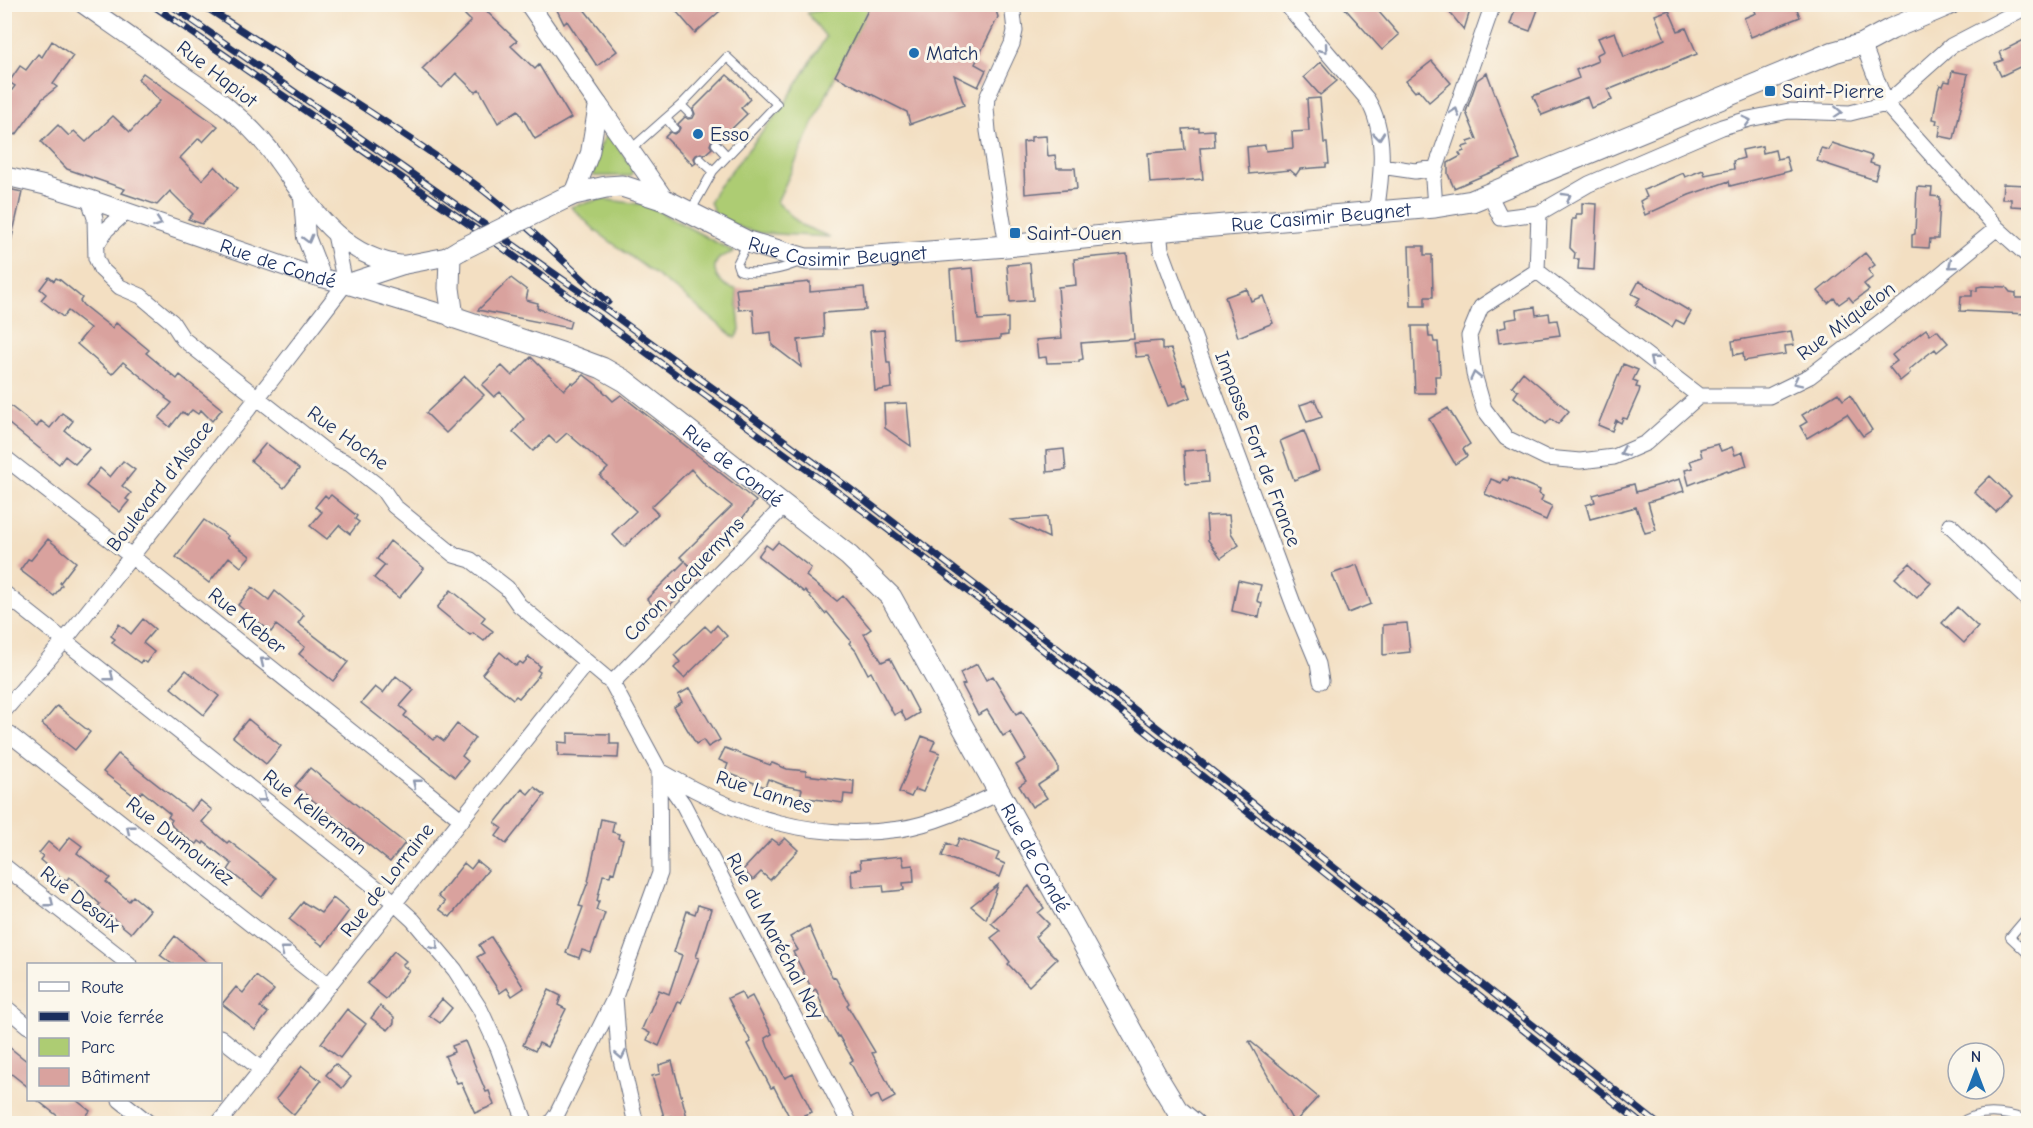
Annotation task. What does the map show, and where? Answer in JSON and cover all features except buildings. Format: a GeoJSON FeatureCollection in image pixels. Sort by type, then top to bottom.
{"type":"FeatureCollection","features":[{"type":"Feature","properties":{"kind":"main road","name":"Rue Casimir Beugnet"},"geometry":{"type":"LineString","coordinates":[[455,253],[569,196],[606,187],[622,186],[665,200],[748,242],[806,259],[838,259],[1007,246],[1435,207],[1472,201],[1834,52],[1863,44],[1891,29],[1950,4]]}},
{"type":"Feature","properties":{"kind":"main road"},"geometry":{"type":"LineString","coordinates":[[453,317],[449,288],[455,253]]}},
{"type":"Feature","properties":{"kind":"main road","name":"Rue de Condé"},"geometry":{"type":"LineString","coordinates":[[453,317],[570,356],[610,372],[625,381],[849,556],[891,597],[1178,1117],[1194,1124]]}},
{"type":"Feature","properties":{"kind":"street","name":"Rue Hapiot"},"geometry":{"type":"LineString","coordinates":[[83,4],[228,108],[278,160],[303,198],[335,234],[363,254],[383,263],[403,265]]}},
{"type":"Feature","properties":{"kind":"street"},"geometry":{"type":"LineString","coordinates":[[529,4],[665,200]]}},
{"type":"Feature","properties":{"kind":"street"},"geometry":{"type":"LineString","coordinates":[[1007,246],[986,108],[987,98],[1012,44],[1015,31],[1012,4]]}},
{"type":"Feature","properties":{"kind":"street"},"geometry":{"type":"LineString","coordinates":[[1286,4],[1372,107],[1379,132],[1381,166],[1376,212]]}},
{"type":"Feature","properties":{"kind":"street"},"geometry":{"type":"LineString","coordinates":[[1435,207],[1436,168],[1493,4]]}},
{"type":"Feature","properties":{"kind":"street"},"geometry":{"type":"LineString","coordinates":[[1489,194],[1502,218],[1539,213],[1590,184],[1722,128],[1749,119],[1789,111],[1850,113],[1886,104],[1951,46],[2028,6]]}},
{"type":"Feature","properties":{"kind":"street"},"geometry":{"type":"LineString","coordinates":[[1863,44],[1886,104],[1997,228],[2028,256]]}},
{"type":"Feature","properties":{"kind":"street"},"geometry":{"type":"LineString","coordinates":[[569,196],[590,153],[598,104]]}},
{"type":"Feature","properties":{"kind":"street"},"geometry":{"type":"LineString","coordinates":[[1381,166],[1415,171],[1436,168]]}},
{"type":"Feature","properties":{"kind":"street","name":"Rue de Condé"},"geometry":{"type":"LineString","coordinates":[[4,176],[42,184],[90,199],[304,273],[453,317]]}},
{"type":"Feature","properties":{"kind":"street","name":"Rue Hapiot"},"geometry":{"type":"LineString","coordinates":[[303,198],[306,237],[322,278]]}},
{"type":"Feature","properties":{"kind":"street","name":"Rue Hoche"},"geometry":{"type":"LineString","coordinates":[[90,199],[94,212],[96,258],[101,270],[120,287],[141,296],[172,322],[183,339],[330,455],[350,464],[383,490],[394,506],[454,555],[471,560],[507,588],[519,605],[612,683]]}},
{"type":"Feature","properties":{"kind":"street"},"geometry":{"type":"LineString","coordinates":[[96,246],[106,230],[126,212]]}},
{"type":"Feature","properties":{"kind":"street"},"geometry":{"type":"LineString","coordinates":[[1537,271],[1539,213]]}},
{"type":"Feature","properties":{"kind":"street","name":"Rue Miquelon"},"geometry":{"type":"LineString","coordinates":[[1700,396],[1769,396],[1810,376],[1913,297],[1997,228]]}},
{"type":"Feature","properties":{"kind":"street","name":"Impasse Fort de France"},"geometry":{"type":"LineString","coordinates":[[1159,231],[1161,249],[1294,606],[1318,664],[1321,681]]}},
{"type":"Feature","properties":{"kind":"street"},"geometry":{"type":"LineString","coordinates":[[335,234],[345,284],[403,265],[455,253]]}},
{"type":"Feature","properties":{"kind":"street"},"geometry":{"type":"LineString","coordinates":[[1537,271],[1700,396],[1646,443],[1614,457],[1580,461],[1547,458],[1506,438],[1484,410],[1474,374],[1469,336],[1481,307],[1537,271]]}},
{"type":"Feature","properties":{"kind":"street","name":"Boulevard d'Alsace"},"geometry":{"type":"LineString","coordinates":[[4,711],[65,640],[345,284]]}},
{"type":"Feature","properties":{"kind":"street","name":"Rue Kleber"},"geometry":{"type":"LineString","coordinates":[[4,457],[132,556],[462,820]]}},
{"type":"Feature","properties":{"kind":"street","name":"Coron Jacquemyns"},"geometry":{"type":"LineString","coordinates":[[612,683],[785,505]]}},
{"type":"Feature","properties":{"kind":"street"},"geometry":{"type":"LineString","coordinates":[[1950,525],[2028,600]]}},
{"type":"Feature","properties":{"kind":"street","name":"Rue Kellerman"},"geometry":{"type":"LineString","coordinates":[[4,593],[395,903],[454,970],[480,1009],[498,1048],[526,1124]]}},
{"type":"Feature","properties":{"kind":"street","name":"Rue de Lorraine"},"geometry":{"type":"LineString","coordinates":[[218,1124],[587,662]]}},
{"type":"Feature","properties":{"kind":"street","name":"Rue du Maréchal Ney"},"geometry":{"type":"LineString","coordinates":[[612,683],[659,770],[683,804],[850,1124]]}},
{"type":"Feature","properties":{"kind":"street","name":"Rue Dumouriez"},"geometry":{"type":"LineString","coordinates":[[4,730],[330,986]]}},
{"type":"Feature","properties":{"kind":"street"},"geometry":{"type":"LineString","coordinates":[[550,1124],[615,997],[660,873],[659,770]]}},
{"type":"Feature","properties":{"kind":"street","name":"Rue Lannes"},"geometry":{"type":"LineString","coordinates":[[659,770],[695,791],[726,805],[786,826],[819,832],[852,833],[902,829],[957,812],[999,793]]}},
{"type":"Feature","properties":{"kind":"street","name":"Rue Desaix"},"geometry":{"type":"LineString","coordinates":[[4,867],[128,963]]}},
{"type":"Feature","properties":{"kind":"street"},"geometry":{"type":"LineString","coordinates":[[615,997],[619,1051],[636,1124]]}},
{"type":"Feature","properties":{"kind":"street"},"geometry":{"type":"LineString","coordinates":[[4,1006],[27,1025]]}},
{"type":"Feature","properties":{"kind":"street"},"geometry":{"type":"LineString","coordinates":[[222,1039],[262,1070]]}},
{"type":"Feature","properties":{"kind":"street"},"geometry":{"type":"LineString","coordinates":[[121,1101],[150,1124]]}},
{"type":"Feature","properties":{"kind":"lane"},"geometry":{"type":"LineString","coordinates":[[630,150],[681,105],[727,57],[777,104],[713,171],[689,213]]}},
{"type":"Feature","properties":{"kind":"lane"},"geometry":{"type":"LineString","coordinates":[[681,105],[689,113]]}},
{"type":"Feature","properties":{"kind":"lane"},"geometry":{"type":"LineString","coordinates":[[666,118],[674,128]]}},
{"type":"Feature","properties":{"kind":"lane"},"geometry":{"type":"LineString","coordinates":[[716,144],[727,156]]}},
{"type":"Feature","properties":{"kind":"lane"},"geometry":{"type":"LineString","coordinates":[[700,159],[713,171]]}},
{"type":"Feature","properties":{"kind":"lane"},"geometry":{"type":"LineString","coordinates":[[748,242],[737,264],[739,270],[745,273],[787,268],[806,259]]}},
{"type":"Feature","properties":{"kind":"lane"},"geometry":{"type":"LineString","coordinates":[[2028,916],[2010,938],[2028,954]]}},
{"type":"Feature","properties":{"kind":"lane"},"geometry":{"type":"LineString","coordinates":[[1959,1124],[1964,1119],[1986,1114],[2010,1114],[2028,1120]]}},
{"type":"Feature","properties":{"kind":"green space"},"geometry":{"type":"Polygon","coordinates":[[[845,5],[871,5],[777,202],[801,225],[830,237],[759,233],[741,228],[716,216],[710,202],[715,191],[784,105],[826,37],[807,13],[845,5]]]}},
{"type":"Feature","properties":{"kind":"green space"},"geometry":{"type":"Polygon","coordinates":[[[607,136],[610,136],[632,167],[630,176],[594,176],[592,172],[601,143],[607,136]]]}},
{"type":"Feature","properties":{"kind":"green space"},"geometry":{"type":"Polygon","coordinates":[[[601,199],[647,205],[734,252],[718,259],[715,271],[719,280],[736,289],[740,330],[735,338],[683,295],[596,231],[571,207],[601,199]]]}},
{"type":"Feature","properties":{"kind":"railway"},"geometry":{"type":"LineString","coordinates":[[151,4],[496,243],[865,512],[1642,1124]]}},
{"type":"Feature","properties":{"kind":"railway"},"geometry":{"type":"LineString","coordinates":[[169,4],[608,311],[849,488],[1057,648],[1658,1124]]}},
{"type":"Feature","properties":{"kind":"railway"},"geometry":{"type":"LineString","coordinates":[[201,4],[376,116],[479,187],[529,229],[608,302]]}},
{"type":"Feature","properties":{"kind":"place","name":"Match"},"geometry":{"type":"Point","coordinates":[914,53]}},
{"type":"Feature","properties":{"kind":"place","name":"Saint-Pierre"},"geometry":{"type":"Point","coordinates":[1770,91]}},
{"type":"Feature","properties":{"kind":"place","name":"Esso"},"geometry":{"type":"Point","coordinates":[698,134]}},
{"type":"Feature","properties":{"kind":"place","name":"Saint-Ouen"},"geometry":{"type":"Point","coordinates":[1015,233]}}]}
